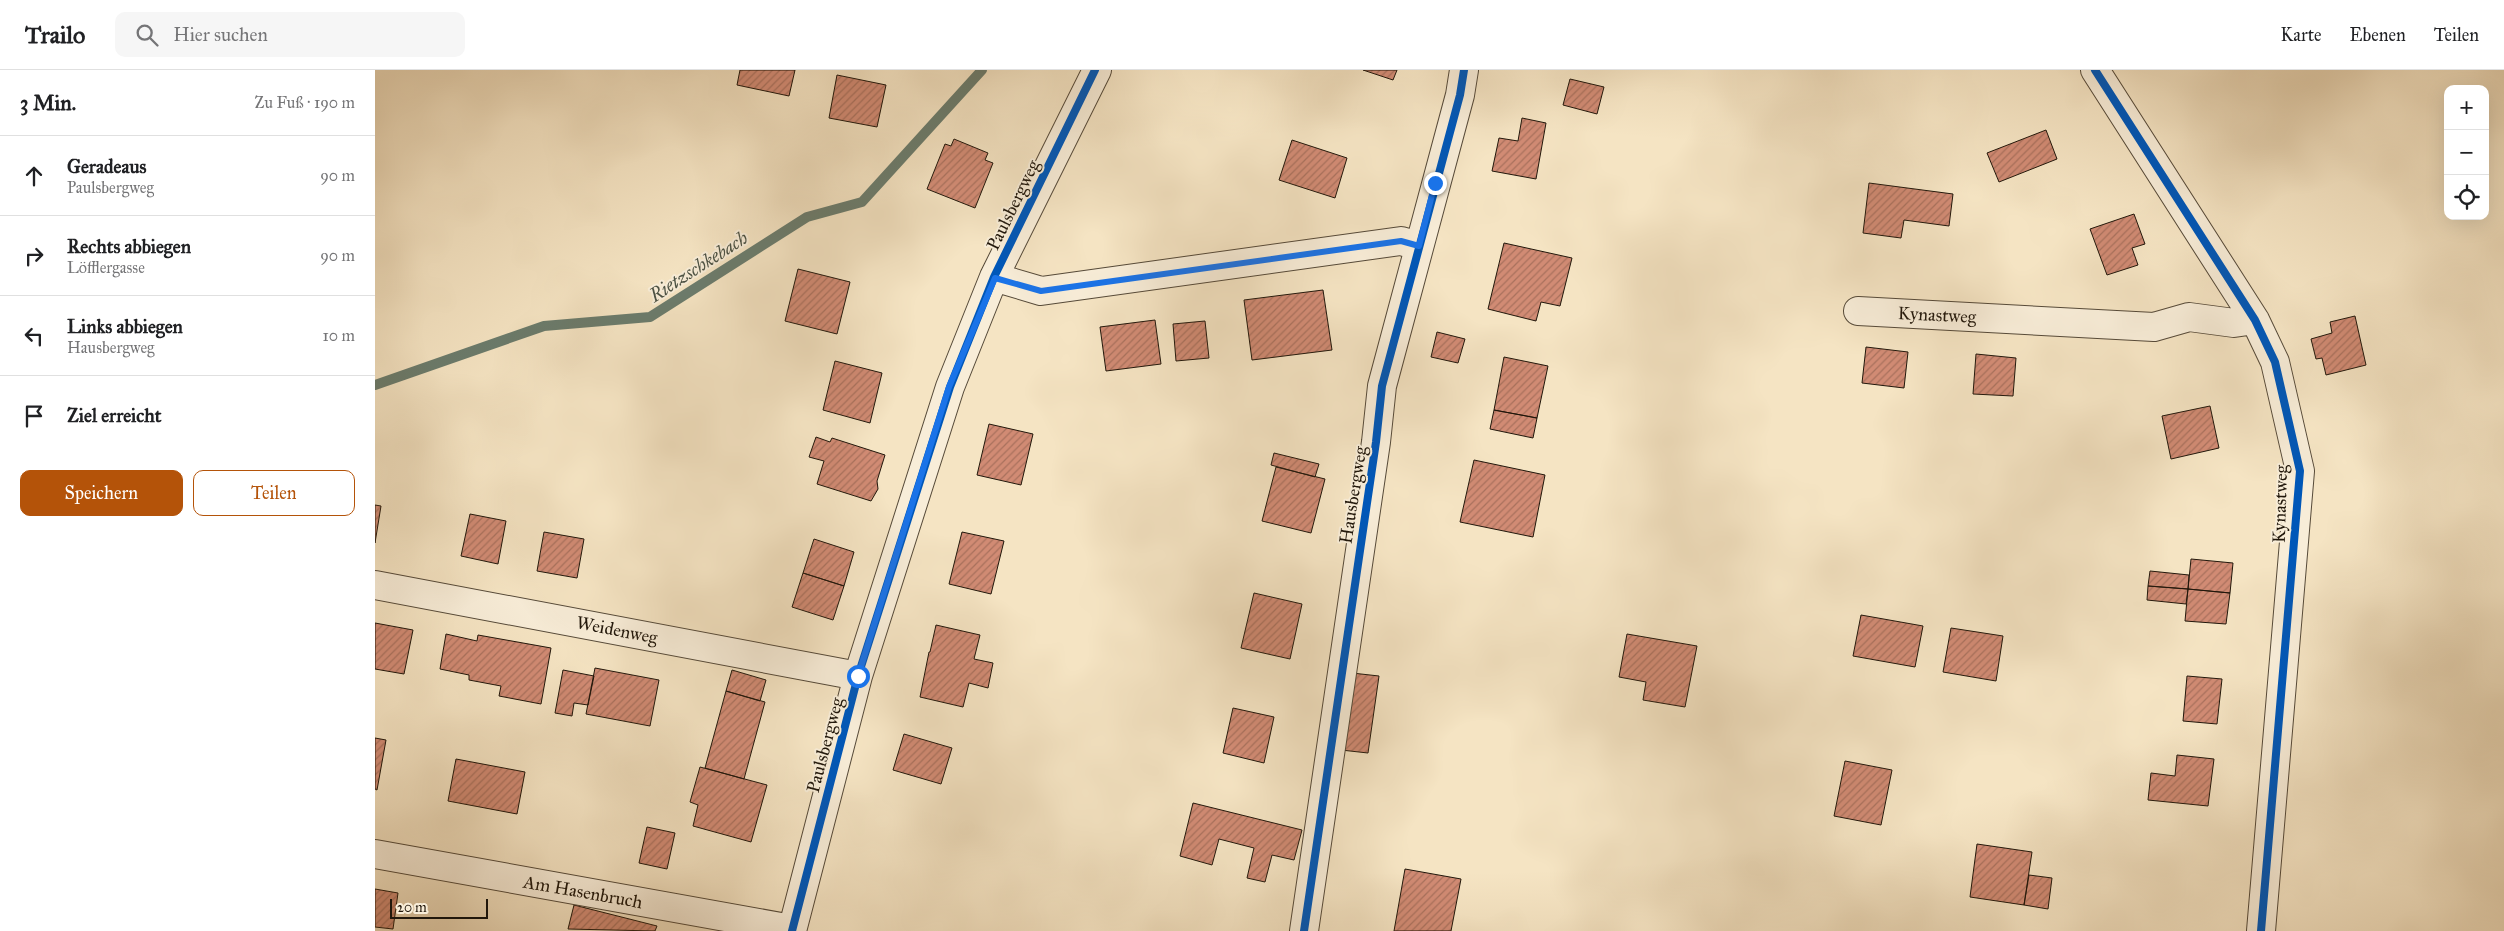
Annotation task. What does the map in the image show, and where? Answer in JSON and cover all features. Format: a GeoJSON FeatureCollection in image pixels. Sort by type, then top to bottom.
{"type":"FeatureCollection","features":[{"type":"Feature","properties":{"kind":"street","name":"Paulsbergweg"},"geometry":{"type":"LineString","coordinates":[[792,930],[858,676],[949,387],[995,278],[1096,70]]}},
{"type":"Feature","properties":{"kind":"street","name":"Hausbergweg"},"geometry":{"type":"LineString","coordinates":[[1304,931],[1376,442],[1382,386],[1460,95],[1464,70]]}},
{"type":"Feature","properties":{"kind":"street","name":"Kynastweg"},"geometry":{"type":"LineString","coordinates":[[2095,70],[2255,320],[2275,362],[2300,471],[2261,931]]}},
{"type":"Feature","properties":{"kind":"street"},"geometry":{"type":"LineString","coordinates":[[995,278],[1041,291],[1401,241],[1419,246]]}},
{"type":"Feature","properties":{"kind":"street","name":"Kynastweg"},"geometry":{"type":"LineString","coordinates":[[1857,311],[2154,327],[2189,317],[2234,323],[2255,320]]}},
{"type":"Feature","properties":{"kind":"street","name":"Weidenweg"},"geometry":{"type":"LineString","coordinates":[[375,585],[858,676]]}},
{"type":"Feature","properties":{"kind":"street","name":"Am Hasenbruch"},"geometry":{"type":"LineString","coordinates":[[375,854],[792,930]]}},
{"type":"Feature","properties":{"kind":"building"},"geometry":{"type":"Polygon","coordinates":[[[740,70],[795,70],[789,96],[737,85],[740,70]]]}},
{"type":"Feature","properties":{"kind":"building"},"geometry":{"type":"Polygon","coordinates":[[[1363,70],[1397,70],[1393,80],[1363,70]]]}},
{"type":"Feature","properties":{"kind":"building"},"geometry":{"type":"Polygon","coordinates":[[[837,75],[886,85],[877,127],[829,118],[837,75]]]}},
{"type":"Feature","properties":{"kind":"building"},"geometry":{"type":"Polygon","coordinates":[[[1570,79],[1604,87],[1597,114],[1563,105],[1570,79]]]}},
{"type":"Feature","properties":{"kind":"building"},"geometry":{"type":"Polygon","coordinates":[[[1522,118],[1546,123],[1536,179],[1492,171],[1499,138],[1518,141],[1522,118]]]}},
{"type":"Feature","properties":{"kind":"building"},"geometry":{"type":"Polygon","coordinates":[[[2046,130],[2057,159],[1999,182],[1987,153],[2046,130]]]}},
{"type":"Feature","properties":{"kind":"building"},"geometry":{"type":"Polygon","coordinates":[[[954,139],[988,153],[985,160],[993,163],[975,208],[927,189],[945,144],[951,146],[954,139]]]}},
{"type":"Feature","properties":{"kind":"building"},"geometry":{"type":"Polygon","coordinates":[[[1292,140],[1347,158],[1335,198],[1279,180],[1292,140]]]}},
{"type":"Feature","properties":{"kind":"building"},"geometry":{"type":"Polygon","coordinates":[[[1869,183],[1953,194],[1949,226],[1904,220],[1901,238],[1863,233],[1869,183]]]}},
{"type":"Feature","properties":{"kind":"building"},"geometry":{"type":"Polygon","coordinates":[[[2134,214],[2145,244],[2132,248],[2138,265],[2107,275],[2090,229],[2134,214]]]}},
{"type":"Feature","properties":{"kind":"building"},"geometry":{"type":"Polygon","coordinates":[[[1504,243],[1572,258],[1560,306],[1541,302],[1536,321],[1488,309],[1504,243]]]}},
{"type":"Feature","properties":{"kind":"building"},"geometry":{"type":"Polygon","coordinates":[[[798,269],[850,282],[837,334],[785,321],[798,269]]]}},
{"type":"Feature","properties":{"kind":"building"},"geometry":{"type":"Polygon","coordinates":[[[1323,290],[1332,350],[1252,360],[1244,300],[1323,290]]]}},
{"type":"Feature","properties":{"kind":"building"},"geometry":{"type":"Polygon","coordinates":[[[2355,316],[2366,365],[2326,375],[2322,358],[2316,359],[2311,339],[2332,333],[2330,322],[2355,316]]]}},
{"type":"Feature","properties":{"kind":"building"},"geometry":{"type":"Polygon","coordinates":[[[1155,320],[1161,364],[1106,371],[1100,327],[1155,320]]]}},
{"type":"Feature","properties":{"kind":"building"},"geometry":{"type":"Polygon","coordinates":[[[1205,321],[1209,358],[1176,361],[1173,324],[1205,321]]]}},
{"type":"Feature","properties":{"kind":"building"},"geometry":{"type":"Polygon","coordinates":[[[1437,332],[1465,339],[1458,363],[1431,357],[1437,332]]]}},
{"type":"Feature","properties":{"kind":"building"},"geometry":{"type":"Polygon","coordinates":[[[1866,347],[1908,352],[1904,388],[1862,383],[1866,347]]]}},
{"type":"Feature","properties":{"kind":"building"},"geometry":{"type":"Polygon","coordinates":[[[1976,354],[2016,358],[2013,396],[1973,394],[1976,354]]]}},
{"type":"Feature","properties":{"kind":"building"},"geometry":{"type":"Polygon","coordinates":[[[1504,357],[1548,366],[1537,418],[1494,410],[1504,357]]]}},
{"type":"Feature","properties":{"kind":"building"},"geometry":{"type":"Polygon","coordinates":[[[835,361],[882,373],[870,423],[823,410],[835,361]]]}},
{"type":"Feature","properties":{"kind":"building"},"geometry":{"type":"Polygon","coordinates":[[[2210,406],[2219,448],[2171,459],[2162,416],[2210,406]]]}},
{"type":"Feature","properties":{"kind":"building"},"geometry":{"type":"Polygon","coordinates":[[[1494,410],[1537,418],[1533,438],[1490,429],[1494,410]]]}},
{"type":"Feature","properties":{"kind":"building"},"geometry":{"type":"Polygon","coordinates":[[[989,424],[1033,434],[1021,485],[977,475],[989,424]]]}},
{"type":"Feature","properties":{"kind":"building"},"geometry":{"type":"Polygon","coordinates":[[[816,437],[830,442],[832,438],[885,455],[877,481],[878,489],[871,501],[817,484],[824,461],[809,457],[816,437]]]}},
{"type":"Feature","properties":{"kind":"building"},"geometry":{"type":"Polygon","coordinates":[[[1274,453],[1319,464],[1315,477],[1271,465],[1274,453]]]}},
{"type":"Feature","properties":{"kind":"building"},"geometry":{"type":"Polygon","coordinates":[[[1474,460],[1545,475],[1533,537],[1460,522],[1474,460]]]}},
{"type":"Feature","properties":{"kind":"building"},"geometry":{"type":"Polygon","coordinates":[[[1276,467],[1325,479],[1311,533],[1262,521],[1276,467]]]}},
{"type":"Feature","properties":{"kind":"building"},"geometry":{"type":"Polygon","coordinates":[[[375,505],[381,506],[375,543],[375,505]]]}},
{"type":"Feature","properties":{"kind":"building"},"geometry":{"type":"Polygon","coordinates":[[[470,514],[506,521],[498,564],[461,556],[470,514]]]}},
{"type":"Feature","properties":{"kind":"building"},"geometry":{"type":"Polygon","coordinates":[[[544,532],[584,539],[577,578],[537,571],[544,532]]]}},
{"type":"Feature","properties":{"kind":"building"},"geometry":{"type":"Polygon","coordinates":[[[962,532],[1004,541],[991,594],[949,584],[962,532]]]}},
{"type":"Feature","properties":{"kind":"building"},"geometry":{"type":"Polygon","coordinates":[[[814,539],[854,552],[844,586],[803,573],[814,539]]]}},
{"type":"Feature","properties":{"kind":"building"},"geometry":{"type":"Polygon","coordinates":[[[2191,559],[2233,563],[2230,593],[2188,589],[2191,559]]]}},
{"type":"Feature","properties":{"kind":"building"},"geometry":{"type":"Polygon","coordinates":[[[2150,571],[2189,575],[2188,589],[2148,586],[2150,571]]]}},
{"type":"Feature","properties":{"kind":"building"},"geometry":{"type":"Polygon","coordinates":[[[803,573],[844,586],[833,620],[792,607],[803,573]]]}},
{"type":"Feature","properties":{"kind":"building"},"geometry":{"type":"Polygon","coordinates":[[[2148,586],[2188,589],[2186,604],[2147,600],[2148,586]]]}},
{"type":"Feature","properties":{"kind":"building"},"geometry":{"type":"Polygon","coordinates":[[[2188,589],[2230,593],[2226,624],[2185,621],[2188,589]]]}},
{"type":"Feature","properties":{"kind":"building"},"geometry":{"type":"Polygon","coordinates":[[[1254,593],[1302,604],[1290,659],[1241,648],[1254,593]]]}},
{"type":"Feature","properties":{"kind":"building"},"geometry":{"type":"Polygon","coordinates":[[[1861,615],[1923,626],[1915,667],[1853,656],[1861,615]]]}},
{"type":"Feature","properties":{"kind":"building"},"geometry":{"type":"Polygon","coordinates":[[[375,623],[413,630],[404,674],[375,669],[375,623]]]}},
{"type":"Feature","properties":{"kind":"building"},"geometry":{"type":"Polygon","coordinates":[[[936,625],[980,635],[974,659],[993,663],[988,688],[969,683],[963,707],[920,697],[936,625]]]}},
{"type":"Feature","properties":{"kind":"building"},"geometry":{"type":"Polygon","coordinates":[[[1951,628],[2003,636],[1996,681],[1943,672],[1951,628]]]}},
{"type":"Feature","properties":{"kind":"building"},"geometry":{"type":"Polygon","coordinates":[[[446,634],[477,641],[478,635],[551,648],[541,704],[499,696],[501,686],[469,680],[469,675],[440,669],[446,634]]]}},
{"type":"Feature","properties":{"kind":"building"},"geometry":{"type":"Polygon","coordinates":[[[1627,634],[1697,646],[1685,707],[1643,700],[1646,682],[1619,677],[1627,634]]]}},
{"type":"Feature","properties":{"kind":"building"},"geometry":{"type":"Polygon","coordinates":[[[595,668],[659,680],[650,726],[586,714],[595,668]]]}},
{"type":"Feature","properties":{"kind":"building"},"geometry":{"type":"Polygon","coordinates":[[[563,670],[594,676],[588,705],[574,703],[572,716],[555,713],[563,670]]]}},
{"type":"Feature","properties":{"kind":"building"},"geometry":{"type":"Polygon","coordinates":[[[732,670],[766,680],[760,701],[726,691],[732,670]]]}},
{"type":"Feature","properties":{"kind":"building"},"geometry":{"type":"Polygon","coordinates":[[[1352,673],[1379,676],[1368,753],[1341,750],[1352,673]]]}},
{"type":"Feature","properties":{"kind":"building"},"geometry":{"type":"Polygon","coordinates":[[[2187,676],[2222,679],[2217,724],[2183,721],[2187,676]]]}},
{"type":"Feature","properties":{"kind":"building"},"geometry":{"type":"Polygon","coordinates":[[[726,691],[765,702],[744,779],[705,768],[726,691]]]}},
{"type":"Feature","properties":{"kind":"building"},"geometry":{"type":"Polygon","coordinates":[[[1233,708],[1274,717],[1264,763],[1223,753],[1233,708]]]}},
{"type":"Feature","properties":{"kind":"building"},"geometry":{"type":"Polygon","coordinates":[[[904,734],[952,748],[941,784],[893,770],[904,734]]]}},
{"type":"Feature","properties":{"kind":"building"},"geometry":{"type":"Polygon","coordinates":[[[375,738],[386,740],[377,790],[375,789],[375,738]]]}},
{"type":"Feature","properties":{"kind":"building"},"geometry":{"type":"Polygon","coordinates":[[[2177,755],[2214,759],[2208,806],[2148,800],[2151,773],[2175,776],[2177,755]]]}},
{"type":"Feature","properties":{"kind":"building"},"geometry":{"type":"Polygon","coordinates":[[[456,759],[525,772],[517,814],[448,801],[456,759]]]}},
{"type":"Feature","properties":{"kind":"building"},"geometry":{"type":"Polygon","coordinates":[[[1845,761],[1892,770],[1881,825],[1834,816],[1845,761]]]}},
{"type":"Feature","properties":{"kind":"building"},"geometry":{"type":"Polygon","coordinates":[[[700,767],[767,785],[751,842],[693,826],[698,805],[690,802],[700,767]]]}},
{"type":"Feature","properties":{"kind":"building"},"geometry":{"type":"Polygon","coordinates":[[[1193,803],[1302,830],[1294,860],[1272,855],[1265,882],[1247,878],[1254,848],[1219,839],[1212,865],[1180,856],[1193,803]]]}},
{"type":"Feature","properties":{"kind":"building"},"geometry":{"type":"Polygon","coordinates":[[[647,827],[675,833],[667,869],[639,863],[647,827]]]}},
{"type":"Feature","properties":{"kind":"building"},"geometry":{"type":"Polygon","coordinates":[[[1977,844],[2032,852],[2024,905],[1970,897],[1977,844]]]}},
{"type":"Feature","properties":{"kind":"building"},"geometry":{"type":"Polygon","coordinates":[[[1405,869],[1461,879],[1451,931],[1394,931],[1405,869]]]}},
{"type":"Feature","properties":{"kind":"building"},"geometry":{"type":"Polygon","coordinates":[[[2029,875],[2052,878],[2048,909],[2024,905],[2029,875]]]}},
{"type":"Feature","properties":{"kind":"building"},"geometry":{"type":"Polygon","coordinates":[[[375,889],[398,893],[393,929],[375,927],[375,889]]]}},
{"type":"Feature","properties":{"kind":"building"},"geometry":{"type":"Polygon","coordinates":[[[574,905],[657,926],[655,931],[568,929],[574,905]]]}},
{"type":"Feature","properties":{"kind":"waterway","name":"Rietzschkebach"},"geometry":{"type":"LineString","coordinates":[[375,385],[544,326],[650,317],[807,217],[862,202],[982,70]]}},
{"type":"Feature","properties":{"kind":"cycle path"},"geometry":{"type":"LineString","coordinates":[[792,931],[858,676],[950,387],[994,277],[1095,70]]}},
{"type":"Feature","properties":{"kind":"cycle path"},"geometry":{"type":"LineString","coordinates":[[1304,931],[1376,442],[1382,386],[1460,95],[1464,70]]}},
{"type":"Feature","properties":{"kind":"cycle path"},"geometry":{"type":"LineString","coordinates":[[2095,70],[2255,320],[2275,362],[2300,471],[2261,931]]}},
{"type":"Feature","properties":{"kind":"route"},"geometry":{"type":"LineString","coordinates":[[858,676],[949,387],[995,278],[1041,291],[1401,241],[1419,246],[1435,183]]}}]}
